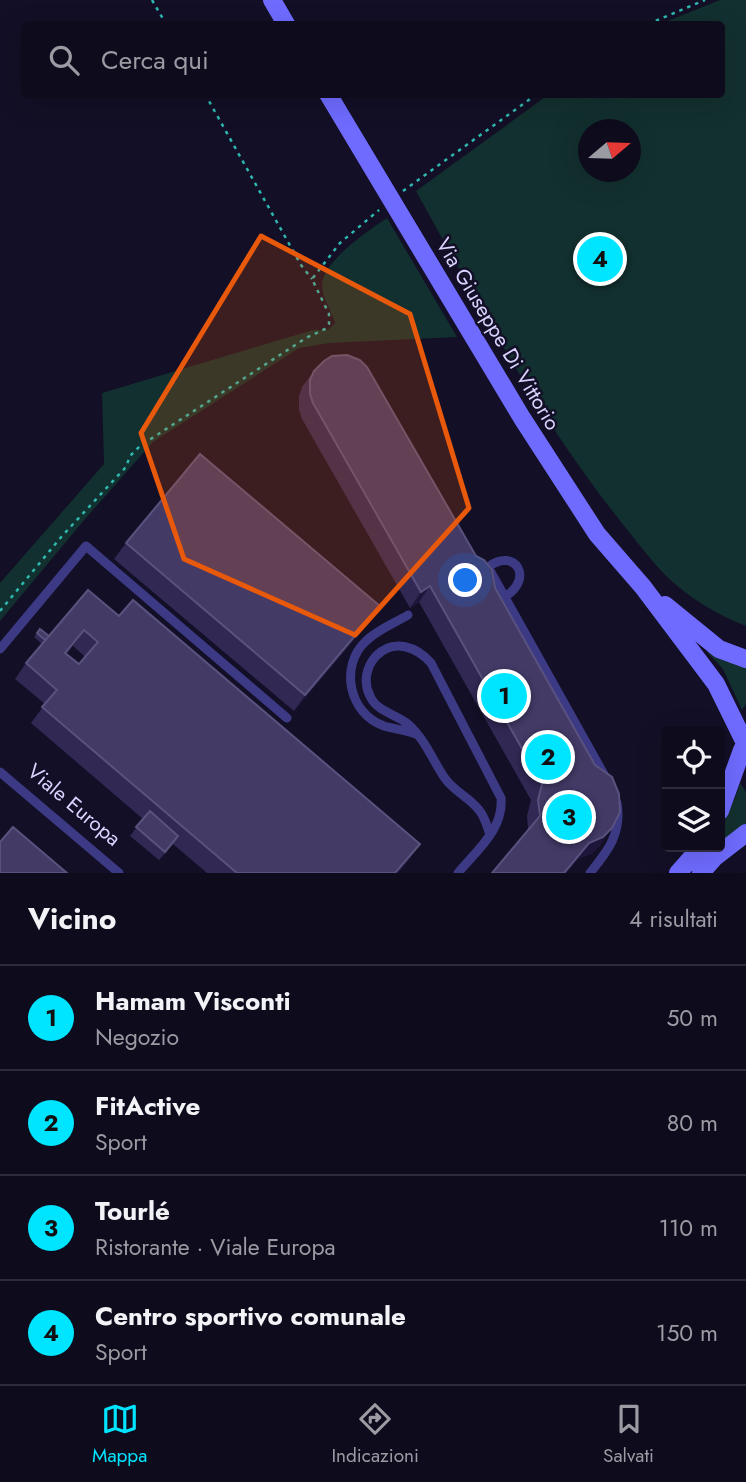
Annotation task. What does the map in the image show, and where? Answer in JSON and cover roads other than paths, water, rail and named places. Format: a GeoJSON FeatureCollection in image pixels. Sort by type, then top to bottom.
{"type":"FeatureCollection","features":[{"type":"Feature","properties":{"kind":"main road"},"geometry":{"type":"LineString","coordinates":[[272,0],[284,21]]}},
{"type":"Feature","properties":{"kind":"main road","name":"Via Giuseppe Di Vittorio"},"geometry":{"type":"LineString","coordinates":[[330,98],[522,418],[597,534],[643,587],[716,684],[744,738],[746,769]]}},
{"type":"Feature","properties":{"kind":"main road","name":"Via Giuseppe Di Vittorio"},"geometry":{"type":"LineString","coordinates":[[643,587],[719,649],[746,659]]}},
{"type":"Feature","properties":{"kind":"main road"},"geometry":{"type":"LineString","coordinates":[[725,796],[744,738]]}},
{"type":"Feature","properties":{"kind":"main road"},"geometry":{"type":"LineString","coordinates":[[701,873],[714,858],[746,833]]}},
{"type":"Feature","properties":{"kind":"main road"},"geometry":{"type":"LineString","coordinates":[[678,873],[697,852]]}},
{"type":"Feature","properties":{"kind":"lane"},"geometry":{"type":"LineString","coordinates":[[0,649],[86,546],[287,718]]}},
{"type":"Feature","properties":{"kind":"lane"},"geometry":{"type":"LineString","coordinates":[[506,596],[608,782]]}},
{"type":"Feature","properties":{"kind":"lane"},"geometry":{"type":"LineString","coordinates":[[408,615],[367,639],[357,651],[349,680],[360,709],[371,719],[384,726],[418,734]]}},
{"type":"Feature","properties":{"kind":"lane"},"geometry":{"type":"LineString","coordinates":[[458,873],[490,835],[500,818],[501,798],[431,663],[424,654],[413,648],[389,648],[371,663],[366,674],[366,687],[370,698],[378,708],[406,723],[418,734],[445,779],[482,813],[490,835]]}},
{"type":"Feature","properties":{"kind":"lane","name":"Viale Europa"},"geometry":{"type":"LineString","coordinates":[[0,772],[119,873]]}},
{"type":"Feature","properties":{"kind":"lane"},"geometry":{"type":"LineString","coordinates":[[599,873],[618,830],[619,818],[614,793]]}},
{"type":"Feature","properties":{"kind":"lane"},"geometry":{"type":"LineString","coordinates":[[590,873],[607,853]]}},
{"type":"Feature","properties":{"kind":"place","name":"Centro sportivo comunale"},"geometry":{"type":"Point","coordinates":[600,259]}},
{"type":"Feature","properties":{"kind":"place","name":"Hamam Visconti"},"geometry":{"type":"Point","coordinates":[504,696]}},
{"type":"Feature","properties":{"kind":"place","name":"FitActive"},"geometry":{"type":"Point","coordinates":[548,757]}},
{"type":"Feature","properties":{"kind":"place","name":"Tourlé"},"geometry":{"type":"Point","coordinates":[569,817]}}]}
